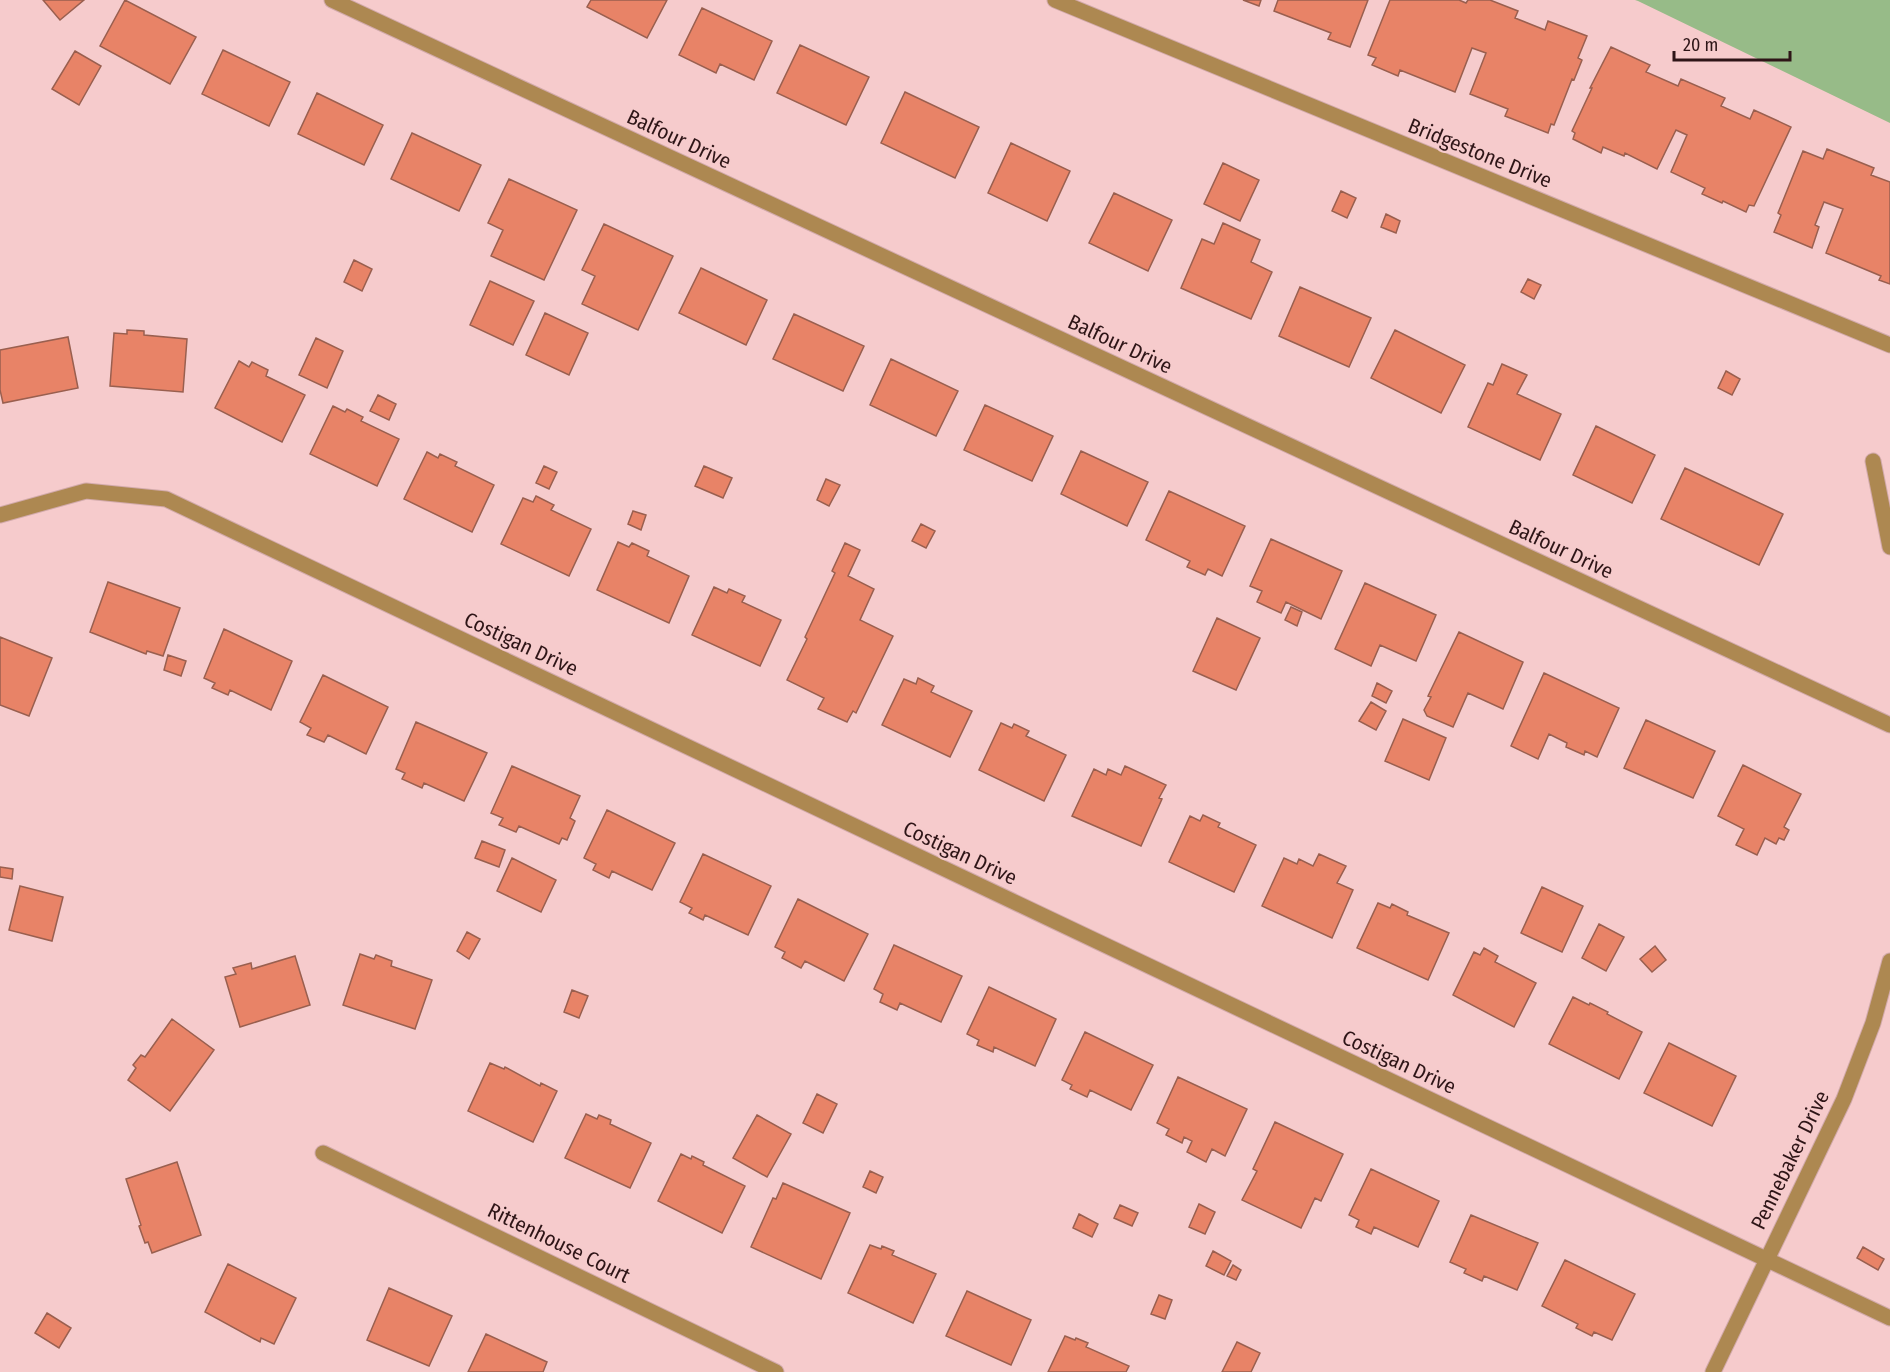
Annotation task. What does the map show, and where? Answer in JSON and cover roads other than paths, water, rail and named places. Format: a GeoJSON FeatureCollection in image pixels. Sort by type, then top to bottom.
{"type":"FeatureCollection","features":[{"type":"Feature","properties":{"kind":"street","name":"Balfour Drive"},"geometry":{"type":"LineString","coordinates":[[332,0],[1890,725]]}},
{"type":"Feature","properties":{"kind":"street","name":"Bridgestone Drive"},"geometry":{"type":"LineString","coordinates":[[1055,0],[1890,345]]}},
{"type":"Feature","properties":{"kind":"street"},"geometry":{"type":"LineString","coordinates":[[1873,461],[1890,547]]}},
{"type":"Feature","properties":{"kind":"street","name":"Costigan Drive"},"geometry":{"type":"LineString","coordinates":[[0,515],[86,491],[166,499],[1890,1318]]}},
{"type":"Feature","properties":{"kind":"street","name":"Pennebaker Drive"},"geometry":{"type":"LineString","coordinates":[[1713,1372],[1765,1259],[1844,1099],[1873,1023],[1890,961]]}},
{"type":"Feature","properties":{"kind":"street","name":"Rittenhouse Court"},"geometry":{"type":"LineString","coordinates":[[323,1153],[776,1372]]}}]}
